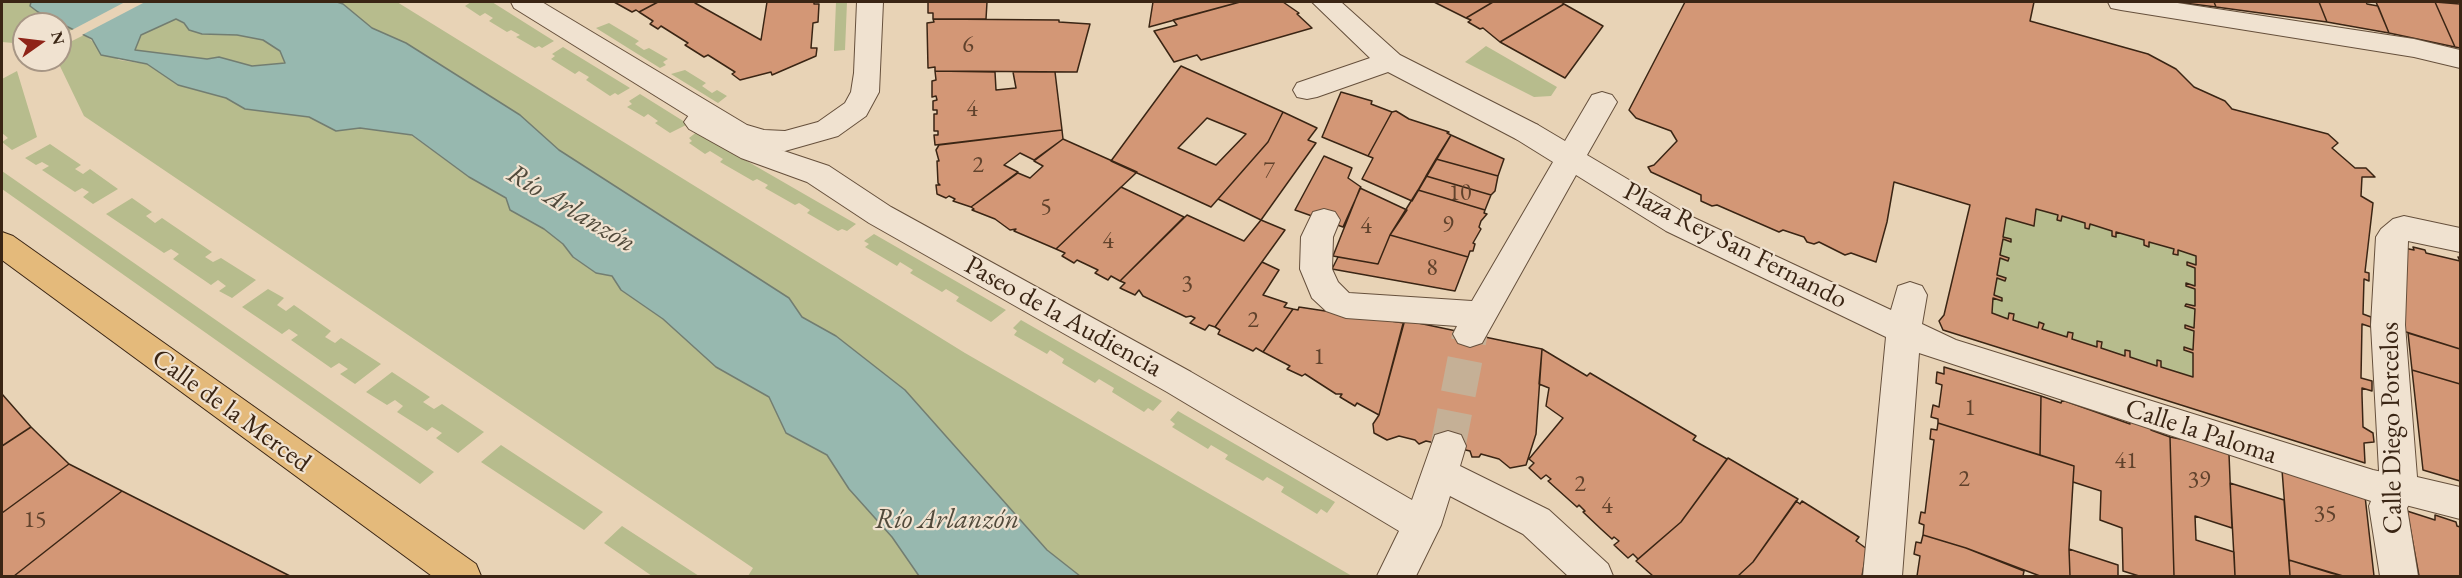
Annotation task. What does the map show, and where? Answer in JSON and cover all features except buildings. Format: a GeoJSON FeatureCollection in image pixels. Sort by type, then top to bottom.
{"type":"FeatureCollection","features":[{"type":"Feature","properties":{"kind":"highway","name":"Calle de la Merced"},"geometry":{"type":"LineString","coordinates":[[2,244],[462,576]]}},
{"type":"Feature","properties":{"kind":"street"},"geometry":{"type":"LineString","coordinates":[[524,2],[736,132],[764,140],[785,141],[828,129],[856,109],[865,92],[868,73],[870,2]]}},
{"type":"Feature","properties":{"kind":"street","name":"Plaza Rey San Fernando"},"geometry":{"type":"LineString","coordinates":[[1325,2],[1390,61],[1527,132],[1677,223],[1945,350]]}},
{"type":"Feature","properties":{"kind":"street"},"geometry":{"type":"LineString","coordinates":[[2121,2],[2414,48],[2460,59]]}},
{"type":"Feature","properties":{"kind":"street"},"geometry":{"type":"LineString","coordinates":[[1306,90],[1390,61]]}},
{"type":"Feature","properties":{"kind":"street"},"geometry":{"type":"LineString","coordinates":[[1324,220],[1317,237],[1316,269],[1323,289],[1338,302],[1476,325],[1602,102]]}},
{"type":"Feature","properties":{"kind":"street","name":"Paseo de la Audiencia"},"geometry":{"type":"LineString","coordinates":[[699,122],[752,151],[818,174],[880,215],[1179,382],[1422,525]]}},
{"type":"Feature","properties":{"kind":"street","name":"Calle Diego Porcelos"},"geometry":{"type":"LineString","coordinates":[[2399,576],[2388,506],[2399,489],[2388,325],[2390,244],[2392,237],[2404,227],[2460,240]]}},
{"type":"Feature","properties":{"kind":"street"},"geometry":{"type":"LineString","coordinates":[[1882,576],[1904,331],[1910,295]]}},
{"type":"Feature","properties":{"kind":"street","name":"Calle la Paloma"},"geometry":{"type":"LineString","coordinates":[[1945,350],[2373,486],[2399,489],[2460,503]]}},
{"type":"Feature","properties":{"kind":"street"},"geometry":{"type":"LineString","coordinates":[[1396,576],[1422,525],[1444,460],[1536,522],[1594,576]]}},
{"type":"Feature","properties":{"kind":"green space"},"geometry":{"type":"Polygon","coordinates":[[[2,2],[125,2],[72,30],[72,12],[12,12],[12,43],[2,42],[2,2]]]}},
{"type":"Feature","properties":{"kind":"green space"},"geometry":{"type":"Polygon","coordinates":[[[337,2],[397,2],[965,353],[1352,576],[1080,576],[1047,550],[905,390],[836,336],[802,317],[789,298],[559,150],[520,115],[406,43],[372,28],[337,2]]]}},
{"type":"Feature","properties":{"kind":"green space"},"geometry":{"type":"Polygon","coordinates":[[[471,2],[492,2],[554,41],[542,48],[539,46],[535,48],[516,37],[520,35],[511,30],[507,32],[489,21],[493,18],[485,13],[480,16],[465,6],[471,2]]]}},
{"type":"Feature","properties":{"kind":"green space"},"geometry":{"type":"Polygon","coordinates":[[[836,2],[847,2],[845,50],[834,51],[836,2]]]}},
{"type":"Feature","properties":{"kind":"green space"},"geometry":{"type":"Polygon","coordinates":[[[176,19],[202,34],[237,35],[263,40],[280,51],[285,63],[252,66],[219,57],[207,59],[135,50],[141,35],[176,19]]]}},
{"type":"Feature","properties":{"kind":"green space"},"geometry":{"type":"Polygon","coordinates":[[[609,23],[639,41],[635,44],[644,50],[649,48],[668,59],[663,62],[666,65],[660,68],[596,28],[609,23]]]}},
{"type":"Feature","properties":{"kind":"green space"},"geometry":{"type":"Polygon","coordinates":[[[84,35],[119,60],[147,64],[178,85],[226,98],[245,109],[309,117],[336,131],[360,128],[411,135],[469,177],[506,198],[525,219],[544,229],[563,244],[573,257],[596,273],[612,276],[621,290],[663,319],[716,367],[769,397],[786,433],[827,455],[849,489],[892,537],[919,576],[748,576],[753,568],[84,116],[63,72],[72,72],[72,41],[84,35]]]}},
{"type":"Feature","properties":{"kind":"green space"},"geometry":{"type":"Polygon","coordinates":[[[1486,46],[1557,87],[1551,96],[1534,97],[1465,62],[1486,46]]]}},
{"type":"Feature","properties":{"kind":"green space"},"geometry":{"type":"Polygon","coordinates":[[[563,47],[630,88],[618,95],[615,93],[610,96],[586,80],[589,77],[579,71],[575,74],[551,59],[555,56],[552,54],[563,47]]]}},
{"type":"Feature","properties":{"kind":"green space"},"geometry":{"type":"Polygon","coordinates":[[[685,70],[706,83],[702,86],[712,93],[717,90],[727,96],[718,103],[671,74],[685,70]]]}},
{"type":"Feature","properties":{"kind":"green space"},"geometry":{"type":"Polygon","coordinates":[[[17,72],[37,137],[12,150],[2,142],[8,138],[2,133],[2,79],[17,72]]]}},
{"type":"Feature","properties":{"kind":"green space"},"geometry":{"type":"Polygon","coordinates":[[[640,94],[688,124],[670,133],[655,123],[658,121],[648,114],[644,117],[627,107],[632,104],[629,101],[640,94]]]}},
{"type":"Feature","properties":{"kind":"green space"},"geometry":{"type":"Polygon","coordinates":[[[698,131],[856,224],[847,231],[842,229],[838,231],[807,213],[810,210],[799,203],[795,205],[765,188],[768,185],[757,179],[753,181],[720,162],[723,159],[710,151],[705,154],[689,143],[692,141],[689,138],[698,131]]]}},
{"type":"Feature","properties":{"kind":"green space"},"geometry":{"type":"Polygon","coordinates":[[[50,144],[81,165],[75,169],[83,174],[90,169],[118,189],[93,204],[83,197],[89,192],[82,188],[75,192],[42,170],[49,166],[42,162],[36,165],[25,158],[50,144]]]}},
{"type":"Feature","properties":{"kind":"green space"},"geometry":{"type":"Polygon","coordinates":[[[2,171],[434,472],[420,484],[2,189],[2,171]]]}},
{"type":"Feature","properties":{"kind":"green space"},"geometry":{"type":"Polygon","coordinates":[[[132,198],[152,212],[146,216],[155,223],[162,218],[212,252],[205,257],[213,262],[221,258],[256,280],[232,298],[219,291],[226,286],[218,280],[211,285],[173,259],[179,254],[171,249],[164,253],[106,214],[132,198]]]}},
{"type":"Feature","properties":{"kind":"green space"},"geometry":{"type":"Polygon","coordinates":[[[2036,209],[2058,215],[2057,219],[2061,221],[2062,216],[2085,223],[2085,228],[2089,229],[2090,224],[2112,231],[2112,236],[2116,237],[2116,232],[2144,240],[2144,245],[2148,247],[2149,242],[2174,249],[2174,254],[2178,255],[2178,250],[2196,256],[2196,265],[2187,265],[2195,268],[2195,286],[2187,283],[2195,289],[2195,306],[2186,304],[2185,306],[2195,309],[2194,328],[2185,326],[2194,331],[2193,350],[2184,347],[2184,350],[2193,353],[2193,377],[2161,367],[2161,361],[2157,360],[2157,366],[2130,357],[2130,351],[2126,350],[2125,356],[2101,348],[2102,343],[2097,341],[2097,347],[2072,339],[2072,333],[2068,332],[2067,337],[2042,329],[2043,324],[2039,323],[2038,328],[2013,320],[2013,314],[2009,313],[2008,319],[1992,313],[1993,298],[2002,300],[1994,295],[1997,278],[2005,280],[2006,278],[1997,275],[2000,258],[2008,261],[2000,255],[2003,239],[2011,242],[2003,237],[2006,218],[2034,226],[2036,209]]]}},
{"type":"Feature","properties":{"kind":"green space"},"geometry":{"type":"Polygon","coordinates":[[[874,234],[1006,310],[991,322],[956,301],[959,297],[946,289],[942,292],[910,273],[913,270],[900,262],[897,266],[865,247],[869,244],[864,241],[874,234]]]}},
{"type":"Feature","properties":{"kind":"green space"},"geometry":{"type":"Polygon","coordinates":[[[268,289],[284,298],[277,305],[286,311],[294,305],[331,331],[325,337],[335,343],[341,338],[381,364],[355,384],[340,374],[348,369],[339,363],[331,368],[291,340],[298,335],[289,329],[282,334],[242,307],[268,289]]]}},
{"type":"Feature","properties":{"kind":"green space"},"geometry":{"type":"Polygon","coordinates":[[[1021,320],[1162,401],[1153,411],[1148,408],[1144,412],[1112,392],[1114,388],[1099,379],[1095,383],[1062,363],[1064,359],[1050,350],[1047,354],[1014,335],[1017,331],[1013,328],[1021,320]]]}},
{"type":"Feature","properties":{"kind":"green space"},"geometry":{"type":"Polygon","coordinates":[[[392,372],[430,397],[423,402],[434,409],[442,404],[484,432],[458,453],[436,438],[442,433],[432,427],[427,431],[397,412],[403,406],[395,400],[387,405],[366,392],[392,372]]]}},
{"type":"Feature","properties":{"kind":"green space"},"geometry":{"type":"Polygon","coordinates":[[[1178,411],[1335,502],[1327,513],[1321,509],[1317,514],[1281,492],[1284,487],[1267,477],[1263,481],[1225,459],[1228,455],[1211,445],[1208,449],[1172,427],[1175,424],[1170,420],[1178,411]]]}},
{"type":"Feature","properties":{"kind":"green space"},"geometry":{"type":"Polygon","coordinates":[[[501,445],[603,512],[584,530],[481,462],[501,445]]]}},
{"type":"Feature","properties":{"kind":"green space"},"geometry":{"type":"Polygon","coordinates":[[[622,526],[699,576],[652,576],[604,543],[622,526]]]}},
{"type":"Feature","properties":{"kind":"water","name":"Río Arlanzón"},"geometry":{"type":"Polygon","coordinates":[[[31,2],[337,2],[343,4],[372,28],[406,43],[520,115],[559,150],[789,298],[802,317],[836,336],[905,390],[1047,550],[1080,576],[919,576],[892,537],[849,489],[827,455],[786,433],[769,397],[716,367],[663,319],[621,290],[612,276],[596,273],[573,257],[563,244],[544,229],[510,210],[506,198],[469,177],[412,135],[360,128],[336,131],[309,117],[245,109],[226,98],[178,85],[147,64],[101,55],[92,39],[72,29],[72,12],[38,12],[30,6],[31,2]],[[176,19],[141,35],[135,50],[207,59],[219,57],[252,66],[285,63],[280,51],[263,40],[237,35],[202,34],[189,30],[184,23],[176,19]]]}},
{"type":"Feature","properties":{"kind":"pier"},"geometry":{"type":"Polygon","coordinates":[[[125,2],[145,2],[80,36],[72,30],[125,2]]]}},
{"type":"Feature","properties":{"kind":"tunnel"},"geometry":{"type":"LineString","coordinates":[[1448,446],[1470,334]]}}]}
